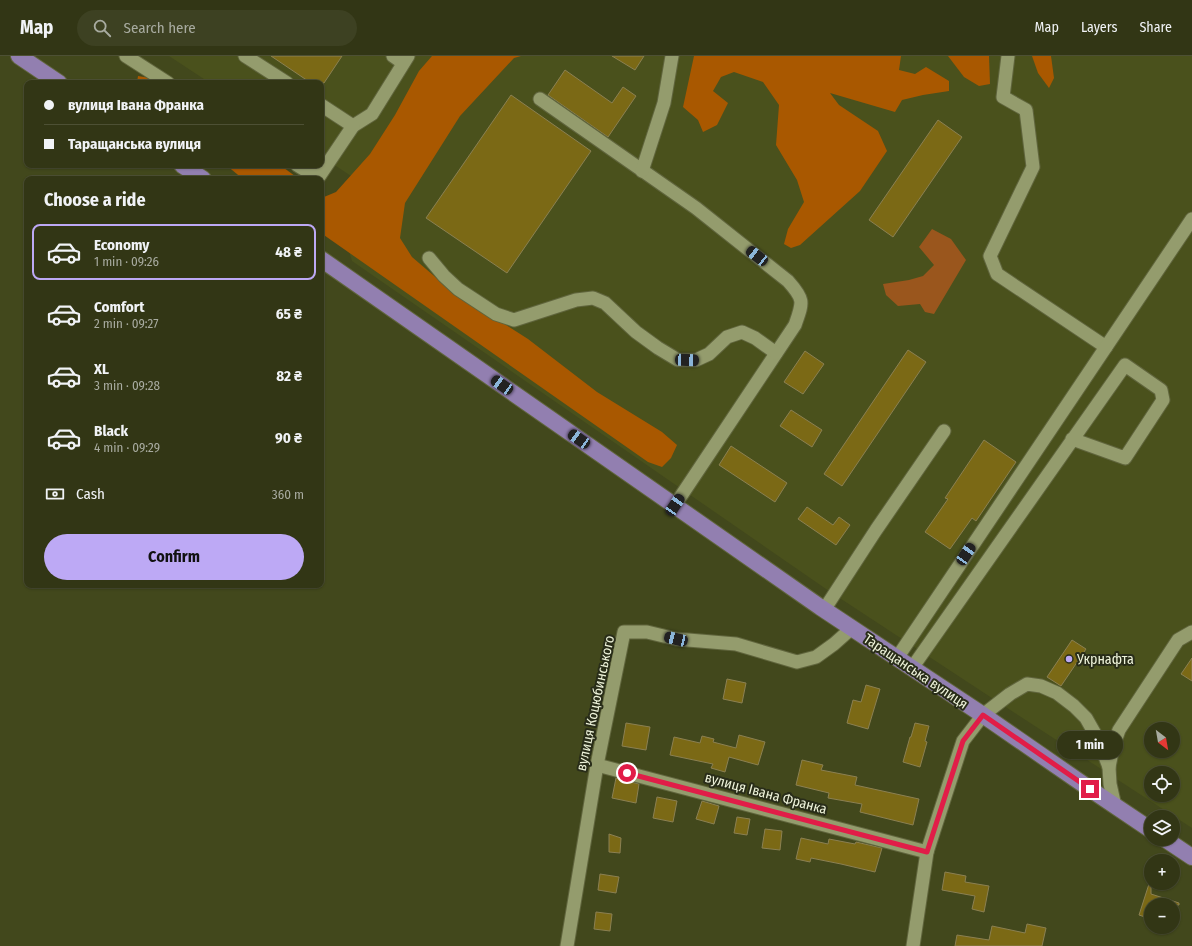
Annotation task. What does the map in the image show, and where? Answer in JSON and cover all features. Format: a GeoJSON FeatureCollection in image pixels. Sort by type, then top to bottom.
{"type":"FeatureCollection","features":[{"type":"Feature","properties":{"kind":"main road"},"geometry":{"type":"LineString","coordinates":[[19,56],[55,80]]}},
{"type":"Feature","properties":{"kind":"main road"},"geometry":{"type":"LineString","coordinates":[[186,168],[198,176]]}},
{"type":"Feature","properties":{"kind":"main road","name":"Таращанська вулиця"},"geometry":{"type":"LineString","coordinates":[[324,261],[822,608],[983,715],[1144,825]]}},
{"type":"Feature","properties":{"kind":"main road"},"geometry":{"type":"LineString","coordinates":[[1176,846],[1192,856]]}},
{"type":"Feature","properties":{"kind":"street"},"geometry":{"type":"LineString","coordinates":[[126,56],[163,80]]}},
{"type":"Feature","properties":{"kind":"street"},"geometry":{"type":"LineString","coordinates":[[245,56],[282,80]]}},
{"type":"Feature","properties":{"kind":"street"},"geometry":{"type":"LineString","coordinates":[[642,171],[664,103],[672,56]]}},
{"type":"Feature","properties":{"kind":"street"},"geometry":{"type":"LineString","coordinates":[[1008,56],[1003,97],[1026,110],[1033,167],[990,256],[997,274],[1106,347]]}},
{"type":"Feature","properties":{"kind":"street"},"geometry":{"type":"LineString","coordinates":[[319,176],[353,126],[372,114],[401,58]]}},
{"type":"Feature","properties":{"kind":"street"},"geometry":{"type":"LineString","coordinates":[[540,99],[696,208],[788,281],[799,293],[802,305],[795,325],[675,505]]}},
{"type":"Feature","properties":{"kind":"street"},"geometry":{"type":"LineString","coordinates":[[324,108],[353,126]]}},
{"type":"Feature","properties":{"kind":"street"},"geometry":{"type":"LineString","coordinates":[[301,168],[315,176]]}},
{"type":"Feature","properties":{"kind":"street"},"geometry":{"type":"LineString","coordinates":[[897,658],[1192,220]]}},
{"type":"Feature","properties":{"kind":"street"},"geometry":{"type":"LineString","coordinates":[[429,258],[444,276],[458,289],[496,314],[514,320],[576,300],[593,298],[605,303],[636,332],[678,360],[696,360],[709,354],[728,337],[742,332],[755,338],[776,353]]}},
{"type":"Feature","properties":{"kind":"street"},"geometry":{"type":"LineString","coordinates":[[912,668],[1072,439],[1125,365],[1161,390],[1163,400],[1125,458],[1072,439]]}},
{"type":"Feature","properties":{"kind":"street"},"geometry":{"type":"LineString","coordinates":[[822,608],[944,431]]}},
{"type":"Feature","properties":{"kind":"street","name":"вулиця Коцюбинського"},"geometry":{"type":"LineString","coordinates":[[567,946],[598,765],[624,632],[647,632],[676,639],[736,644],[796,662],[816,657],[852,628]]}},
{"type":"Feature","properties":{"kind":"street"},"geometry":{"type":"LineString","coordinates":[[1115,806],[1110,784],[1109,767],[1113,747],[1119,730],[1178,640],[1192,632]]}},
{"type":"Feature","properties":{"kind":"street"},"geometry":{"type":"LineString","coordinates":[[913,946],[927,852],[963,741],[983,715],[1010,694],[1027,684],[1041,686],[1057,693],[1074,706],[1086,718],[1099,741],[1109,767]]}},
{"type":"Feature","properties":{"kind":"street","name":"вулиця Івана Франка"},"geometry":{"type":"LineString","coordinates":[[598,765],[927,852]]}},
{"type":"Feature","properties":{"kind":"shaded area"},"geometry":{"type":"Polygon","coordinates":[[[169,56],[1192,56],[1192,828],[1180,820],[1180,810],[1164,810],[1152,802],[1180,802],[1180,766],[1144,766],[1144,797],[1001,704],[829,591],[352,261],[338,215],[357,180],[324,158],[324,80],[205,80],[169,56]]]}},
{"type":"Feature","properties":{"kind":"shaded area"},"geometry":{"type":"Polygon","coordinates":[[[432,56],[521,56],[514,58],[460,116],[405,203],[400,238],[412,257],[447,287],[528,339],[597,392],[662,432],[677,445],[671,458],[662,467],[648,462],[324,235],[324,197],[336,192],[370,154],[395,115],[419,71],[432,56]]]}},
{"type":"Feature","properties":{"kind":"shaded area"},"geometry":{"type":"Polygon","coordinates":[[[694,56],[901,56],[899,70],[915,74],[926,67],[949,81],[949,91],[902,100],[895,112],[830,93],[839,105],[878,131],[887,151],[860,191],[800,245],[791,248],[784,244],[788,229],[804,202],[797,180],[776,145],[779,105],[763,82],[734,72],[721,77],[713,91],[728,103],[717,125],[703,132],[698,120],[683,107],[694,56]]]}},
{"type":"Feature","properties":{"kind":"shaded area"},"geometry":{"type":"Polygon","coordinates":[[[948,56],[989,56],[990,84],[979,86],[964,77],[948,56]]]}},
{"type":"Feature","properties":{"kind":"shaded area"},"geometry":{"type":"Polygon","coordinates":[[[1032,56],[1051,56],[1054,78],[1049,88],[1038,73],[1032,56]]]}},
{"type":"Feature","properties":{"kind":"shaded area"},"geometry":{"type":"Polygon","coordinates":[[[138,76],[150,78],[153,80],[137,80],[138,76]]]}},
{"type":"Feature","properties":{"kind":"shaded area"},"geometry":{"type":"Polygon","coordinates":[[[230,168],[284,168],[295,176],[239,176],[230,168]]]}},
{"type":"Feature","properties":{"kind":"shaded area"},"geometry":{"type":"Polygon","coordinates":[[[932,229],[951,239],[966,260],[934,314],[925,312],[920,304],[898,306],[886,295],[883,284],[923,276],[934,265],[919,247],[932,229]]]}},
{"type":"Feature","properties":{"kind":"building"},"geometry":{"type":"Polygon","coordinates":[[[271,56],[342,56],[324,83],[324,80],[307,80],[271,56]]]}},
{"type":"Feature","properties":{"kind":"building"},"geometry":{"type":"Polygon","coordinates":[[[612,56],[644,56],[635,70],[612,56]]]}},
{"type":"Feature","properties":{"kind":"building"},"geometry":{"type":"Polygon","coordinates":[[[565,70],[612,103],[623,87],[636,96],[608,137],[548,95],[565,70]]]}},
{"type":"Feature","properties":{"kind":"building"},"geometry":{"type":"Polygon","coordinates":[[[511,95],[591,151],[507,273],[426,218],[511,95]]]}},
{"type":"Feature","properties":{"kind":"building"},"geometry":{"type":"Polygon","coordinates":[[[938,120],[962,137],[893,237],[869,220],[938,120]]]}},
{"type":"Feature","properties":{"kind":"building"},"geometry":{"type":"Polygon","coordinates":[[[908,350],[926,362],[842,486],[824,474],[908,350]]]}},
{"type":"Feature","properties":{"kind":"building"},"geometry":{"type":"Polygon","coordinates":[[[805,351],[824,364],[803,394],[784,382],[805,351]]]}},
{"type":"Feature","properties":{"kind":"building"},"geometry":{"type":"Polygon","coordinates":[[[791,410],[822,430],[812,447],[780,426],[791,410]]]}},
{"type":"Feature","properties":{"kind":"building"},"geometry":{"type":"Polygon","coordinates":[[[984,440],[1016,462],[976,521],[972,518],[950,549],[925,532],[948,499],[945,498],[984,440]]]}},
{"type":"Feature","properties":{"kind":"building"},"geometry":{"type":"Polygon","coordinates":[[[731,446],[787,483],[775,502],[719,465],[731,446]]]}},
{"type":"Feature","properties":{"kind":"building"},"geometry":{"type":"Polygon","coordinates":[[[807,507],[833,525],[839,517],[850,525],[836,545],[798,519],[807,507]]]}},
{"type":"Feature","properties":{"kind":"building","name":"Укрнафта"},"geometry":{"type":"Polygon","coordinates":[[[1072,640],[1086,649],[1061,686],[1047,677],[1072,640]]]}},
{"type":"Feature","properties":{"kind":"building"},"geometry":{"type":"Polygon","coordinates":[[[1192,658],[1192,681],[1181,674],[1192,658]]]}},
{"type":"Feature","properties":{"kind":"building"},"geometry":{"type":"Polygon","coordinates":[[[727,679],[746,683],[742,703],[723,699],[727,679]]]}},
{"type":"Feature","properties":{"kind":"building"},"geometry":{"type":"Polygon","coordinates":[[[866,685],[880,689],[868,729],[847,723],[853,700],[861,702],[866,685]]]}},
{"type":"Feature","properties":{"kind":"building"},"geometry":{"type":"Polygon","coordinates":[[[626,723],[650,727],[646,750],[622,746],[626,723]]]}},
{"type":"Feature","properties":{"kind":"building"},"geometry":{"type":"Polygon","coordinates":[[[915,723],[929,726],[925,741],[927,742],[920,767],[903,762],[915,723]]]}},
{"type":"Feature","properties":{"kind":"building"},"geometry":{"type":"Polygon","coordinates":[[[739,735],[765,742],[758,765],[729,757],[725,772],[711,768],[713,764],[670,755],[674,737],[700,743],[702,736],[714,739],[713,742],[736,748],[739,735]]]}},
{"type":"Feature","properties":{"kind":"building"},"geometry":{"type":"Polygon","coordinates":[[[802,760],[823,765],[821,770],[857,777],[855,785],[919,799],[913,825],[860,812],[862,804],[828,798],[829,793],[796,785],[802,760]]]}},
{"type":"Feature","properties":{"kind":"building"},"geometry":{"type":"Polygon","coordinates":[[[616,778],[639,784],[636,803],[612,798],[616,778]]]}},
{"type":"Feature","properties":{"kind":"building"},"geometry":{"type":"Polygon","coordinates":[[[657,797],[677,801],[673,822],[653,818],[657,797]]]}},
{"type":"Feature","properties":{"kind":"building"},"geometry":{"type":"Polygon","coordinates":[[[702,801],[719,806],[714,824],[696,819],[702,801]]]}},
{"type":"Feature","properties":{"kind":"building"},"geometry":{"type":"Polygon","coordinates":[[[737,817],[750,819],[747,835],[734,833],[737,817]]]}},
{"type":"Feature","properties":{"kind":"building"},"geometry":{"type":"Polygon","coordinates":[[[765,829],[782,831],[780,850],[762,848],[765,829]]]}},
{"type":"Feature","properties":{"kind":"building"},"geometry":{"type":"Polygon","coordinates":[[[609,834],[621,838],[620,853],[609,852],[609,834]]]}},
{"type":"Feature","properties":{"kind":"building"},"geometry":{"type":"Polygon","coordinates":[[[801,838],[828,844],[829,839],[855,844],[856,842],[882,848],[875,872],[811,858],[810,862],[796,859],[801,838]]]}},
{"type":"Feature","properties":{"kind":"building"},"geometry":{"type":"Polygon","coordinates":[[[945,872],[966,876],[965,882],[989,886],[984,912],[972,909],[975,896],[942,890],[945,872]]]}},
{"type":"Feature","properties":{"kind":"building"},"geometry":{"type":"Polygon","coordinates":[[[600,874],[619,877],[616,893],[598,890],[600,874]]]}},
{"type":"Feature","properties":{"kind":"building"},"geometry":{"type":"Polygon","coordinates":[[[1147,890],[1151,890],[1151,894],[1163,898],[1144,898],[1147,890]]]}},
{"type":"Feature","properties":{"kind":"building"},"geometry":{"type":"Polygon","coordinates":[[[1144,900],[1144,917],[1139,915],[1144,900]]]}},
{"type":"Feature","properties":{"kind":"building"},"geometry":{"type":"Polygon","coordinates":[[[596,912],[612,914],[610,931],[594,929],[596,912]]]}},
{"type":"Feature","properties":{"kind":"building"},"geometry":{"type":"Polygon","coordinates":[[[1027,924],[1046,928],[1042,946],[955,946],[957,935],[989,940],[992,926],[1025,933],[1027,924]]]}},
{"type":"Feature","properties":{"kind":"place","name":"Укрнафта"},"geometry":{"type":"Point","coordinates":[1069,659]}},
{"type":"Feature","properties":{"kind":"route"},"geometry":{"type":"LineString","coordinates":[[627,773],[927,852],[963,741],[983,715],[1090,789]]}}]}
